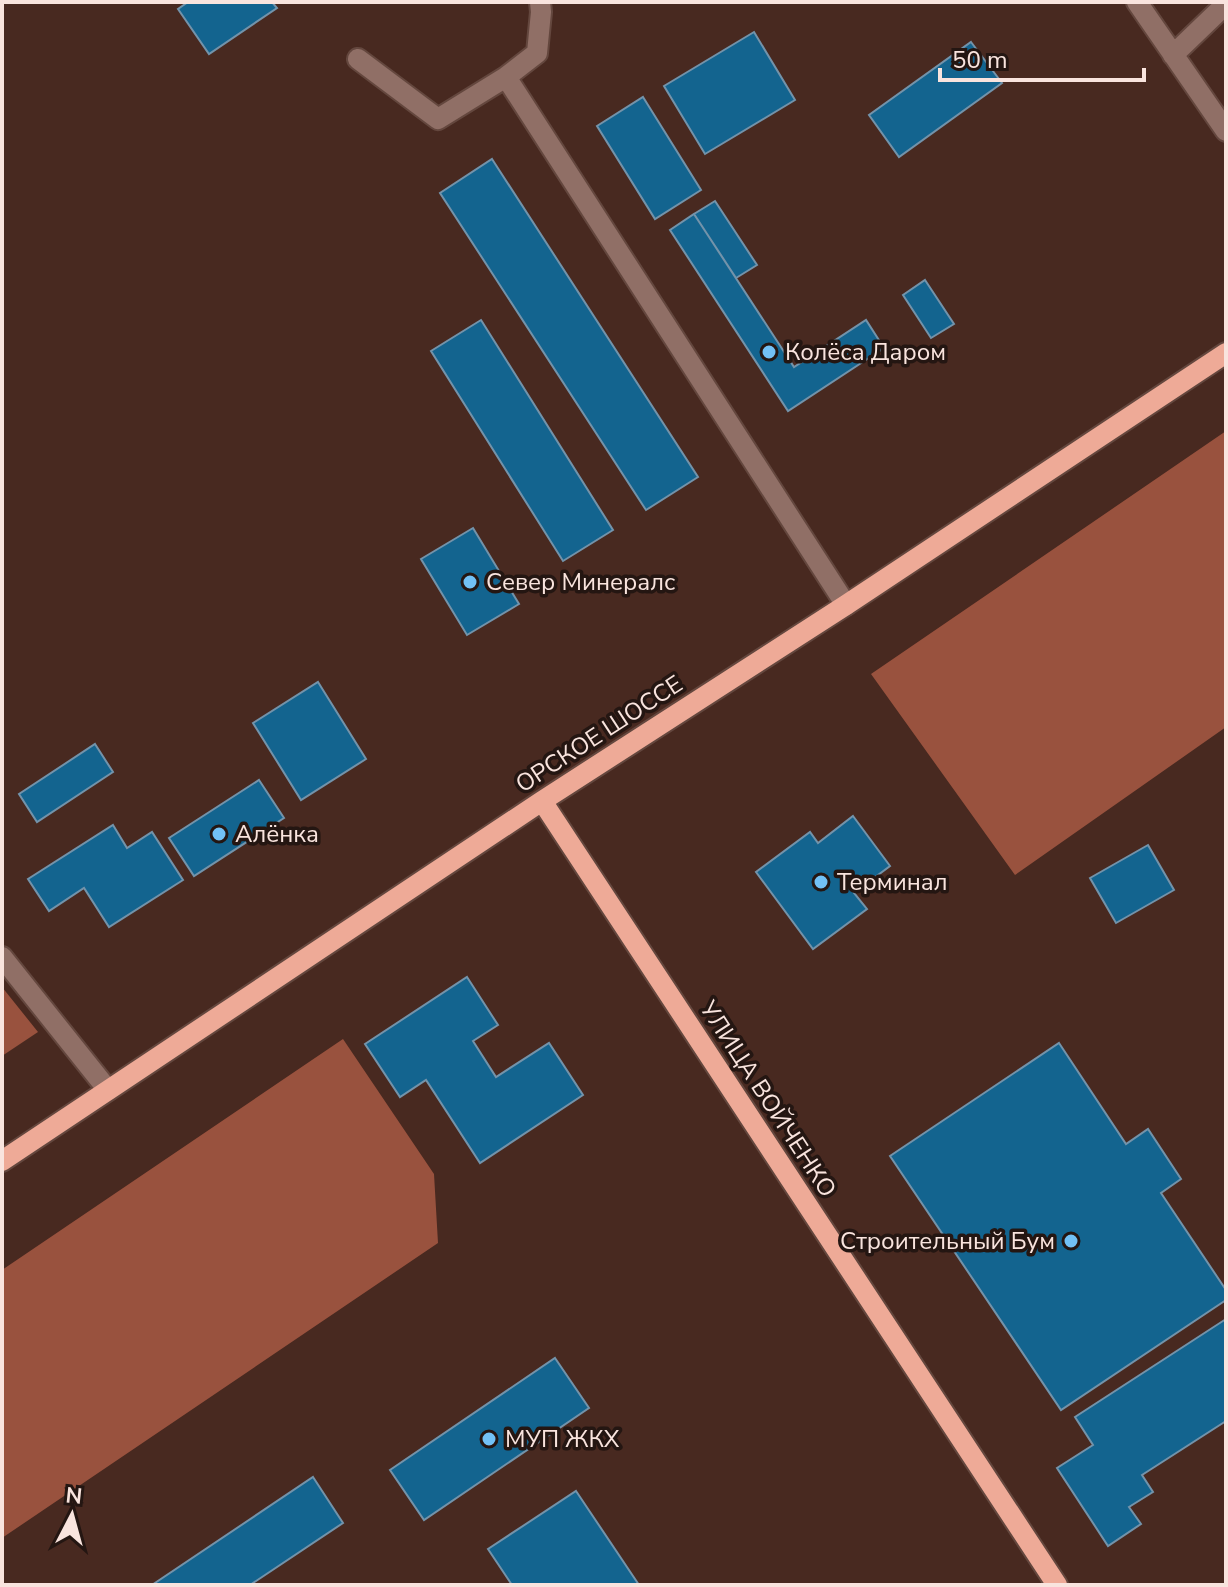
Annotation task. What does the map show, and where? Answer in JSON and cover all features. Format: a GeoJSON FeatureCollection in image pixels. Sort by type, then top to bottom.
{"type":"FeatureCollection","features":[{"type":"Feature","properties":{"kind":"main road","name":"ОРСКОЕ ШОССЕ"},"geometry":{"type":"LineString","coordinates":[[2,1161],[542,801],[846,605],[1226,353]]}},
{"type":"Feature","properties":{"kind":"main road","name":"УЛИЦА ВОЙЧЕНКО"},"geometry":{"type":"LineString","coordinates":[[542,801],[1057,1585]]}},
{"type":"Feature","properties":{"kind":"lane"},"geometry":{"type":"LineString","coordinates":[[358,59],[438,119],[506,77],[537,53],[540,2]]}},
{"type":"Feature","properties":{"kind":"lane"},"geometry":{"type":"LineString","coordinates":[[1137,2],[1226,131]]}},
{"type":"Feature","properties":{"kind":"lane"},"geometry":{"type":"LineString","coordinates":[[1173,55],[1226,4]]}},
{"type":"Feature","properties":{"kind":"lane"},"geometry":{"type":"LineString","coordinates":[[506,77],[846,605]]}},
{"type":"Feature","properties":{"kind":"lane"},"geometry":{"type":"LineString","coordinates":[[2,957],[108,1090]]}},
{"type":"Feature","properties":{"kind":"shaded area"},"geometry":{"type":"Polygon","coordinates":[[[1226,431],[1226,727],[1015,875],[871,674],[1226,431]]]}},
{"type":"Feature","properties":{"kind":"shaded area"},"geometry":{"type":"Polygon","coordinates":[[[2,987],[38,1032],[2,1056],[2,987]]]}},
{"type":"Feature","properties":{"kind":"shaded area"},"geometry":{"type":"Polygon","coordinates":[[[343,1039],[434,1174],[438,1243],[2,1538],[2,1270],[343,1039]]]}},
{"type":"Feature","properties":{"kind":"building"},"geometry":{"type":"Polygon","coordinates":[[[188,2],[272,2],[277,8],[209,54],[178,9],[188,2]]]}},
{"type":"Feature","properties":{"kind":"building"},"geometry":{"type":"Polygon","coordinates":[[[754,32],[795,100],[705,154],[664,86],[754,32]]]}},
{"type":"Feature","properties":{"kind":"building"},"geometry":{"type":"Polygon","coordinates":[[[971,42],[1002,83],[899,157],[869,115],[971,42]]]}},
{"type":"Feature","properties":{"kind":"building"},"geometry":{"type":"Polygon","coordinates":[[[643,97],[701,190],[655,219],[597,126],[643,97]]]}},
{"type":"Feature","properties":{"kind":"building"},"geometry":{"type":"Polygon","coordinates":[[[492,159],[698,477],[646,510],[440,193],[492,159]]]}},
{"type":"Feature","properties":{"kind":"building"},"geometry":{"type":"Polygon","coordinates":[[[715,201],[757,265],[736,278],[694,214],[715,201]]]}},
{"type":"Feature","properties":{"kind":"building"},"geometry":{"type":"Polygon","coordinates":[[[694,214],[794,367],[866,320],[884,348],[788,411],[670,230],[694,214]]]}},
{"type":"Feature","properties":{"kind":"building"},"geometry":{"type":"Polygon","coordinates":[[[925,280],[954,324],[931,338],[903,295],[925,280]]]}},
{"type":"Feature","properties":{"kind":"building"},"geometry":{"type":"Polygon","coordinates":[[[481,320],[613,530],[563,561],[431,351],[481,320]]]}},
{"type":"Feature","properties":{"kind":"building","name":"Север Минералс"},"geometry":{"type":"Polygon","coordinates":[[[473,528],[519,604],[467,635],[421,559],[473,528]]]}},
{"type":"Feature","properties":{"kind":"building"},"geometry":{"type":"Polygon","coordinates":[[[318,682],[366,759],[301,800],[253,723],[318,682]]]}},
{"type":"Feature","properties":{"kind":"building"},"geometry":{"type":"Polygon","coordinates":[[[95,744],[113,772],[37,822],[19,794],[95,744]]]}},
{"type":"Feature","properties":{"kind":"building"},"geometry":{"type":"Polygon","coordinates":[[[259,780],[284,818],[194,876],[169,838],[259,780]]]}},
{"type":"Feature","properties":{"kind":"building"},"geometry":{"type":"Polygon","coordinates":[[[853,816],[890,866],[854,893],[867,909],[813,949],[756,872],[810,832],[818,843],[853,816]]]}},
{"type":"Feature","properties":{"kind":"building"},"geometry":{"type":"Polygon","coordinates":[[[113,825],[127,848],[152,832],[183,880],[109,927],[84,888],[49,911],[28,879],[113,825]]]}},
{"type":"Feature","properties":{"kind":"building"},"geometry":{"type":"Polygon","coordinates":[[[1148,845],[1174,890],[1116,923],[1090,878],[1148,845]]]}},
{"type":"Feature","properties":{"kind":"building"},"geometry":{"type":"Polygon","coordinates":[[[467,977],[498,1025],[473,1041],[496,1077],[549,1043],[583,1095],[480,1163],[426,1080],[400,1097],[365,1044],[467,977]]]}},
{"type":"Feature","properties":{"kind":"building","name":"Строительный Бум"},"geometry":{"type":"Polygon","coordinates":[[[1059,1043],[1126,1144],[1148,1129],[1181,1179],[1161,1193],[1226,1290],[1226,1300],[1061,1410],[890,1156],[1059,1043]]]}},
{"type":"Feature","properties":{"kind":"building"},"geometry":{"type":"Polygon","coordinates":[[[1226,1319],[1226,1421],[1142,1475],[1153,1492],[1129,1507],[1141,1524],[1108,1546],[1057,1468],[1093,1445],[1075,1417],[1226,1319]]]}},
{"type":"Feature","properties":{"kind":"building","name":"МУП ЖКХ"},"geometry":{"type":"Polygon","coordinates":[[[555,1358],[589,1408],[424,1520],[390,1470],[555,1358]]]}},
{"type":"Feature","properties":{"kind":"building"},"geometry":{"type":"Polygon","coordinates":[[[313,1477],[343,1523],[250,1585],[152,1585],[313,1477]]]}},
{"type":"Feature","properties":{"kind":"building","name":"МУП ЖКХ"},"geometry":{"type":"Polygon","coordinates":[[[576,1491],[639,1585],[512,1585],[488,1549],[576,1491]]]}},
{"type":"Feature","properties":{"kind":"place","name":"Колёса Даром"},"geometry":{"type":"Point","coordinates":[769,352]}},
{"type":"Feature","properties":{"kind":"place","name":"Север Минералс"},"geometry":{"type":"Point","coordinates":[470,582]}},
{"type":"Feature","properties":{"kind":"place","name":"Алёнка"},"geometry":{"type":"Point","coordinates":[219,834]}},
{"type":"Feature","properties":{"kind":"place","name":"Терминал"},"geometry":{"type":"Point","coordinates":[821,882]}},
{"type":"Feature","properties":{"kind":"place","name":"Строительный Бум"},"geometry":{"type":"Point","coordinates":[1071,1241]}},
{"type":"Feature","properties":{"kind":"place","name":"МУП ЖКХ"},"geometry":{"type":"Point","coordinates":[489,1439]}}]}
